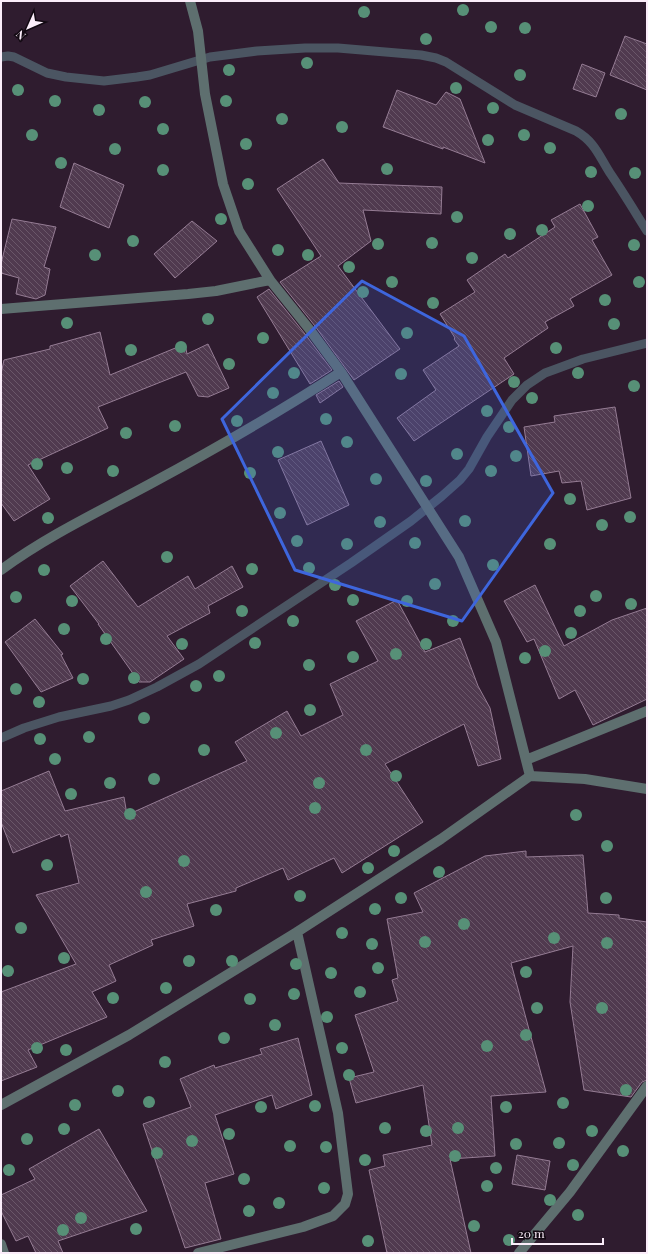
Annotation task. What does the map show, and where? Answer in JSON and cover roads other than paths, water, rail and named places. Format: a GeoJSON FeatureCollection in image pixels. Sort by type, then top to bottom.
{"type":"FeatureCollection","features":[{"type":"Feature","properties":{"kind":"street"},"geometry":{"type":"LineString","coordinates":[[190,1],[198,31],[205,94],[223,184],[240,232],[270,280],[341,372],[460,557],[496,642],[530,776]]}},
{"type":"Feature","properties":{"kind":"street"},"geometry":{"type":"LineString","coordinates":[[2,308],[188,294],[216,291],[270,280]]}},
{"type":"Feature","properties":{"kind":"street"},"geometry":{"type":"LineString","coordinates":[[1,570],[24,554],[302,397],[341,372]]}},
{"type":"Feature","properties":{"kind":"street"},"geometry":{"type":"LineString","coordinates":[[526,760],[647,711]]}},
{"type":"Feature","properties":{"kind":"street"},"geometry":{"type":"LineString","coordinates":[[1,1105],[129,1035],[297,932],[441,839],[530,776],[585,780],[647,789]]}},
{"type":"Feature","properties":{"kind":"street"},"geometry":{"type":"LineString","coordinates":[[198,1253],[303,1227],[333,1216],[345,1204],[348,1194],[338,1113],[297,932]]}},
{"type":"Feature","properties":{"kind":"street"},"geometry":{"type":"LineString","coordinates":[[519,1253],[570,1192],[647,1086]]}},
{"type":"Feature","properties":{"kind":"street"},"geometry":{"type":"LineString","coordinates":[[1,1244],[4,1253]]}},
{"type":"Feature","properties":{"kind":"waterway"},"geometry":{"type":"LineString","coordinates":[[1,57],[14,57],[47,73],[66,77],[104,81],[150,75],[210,57],[257,51],[305,48],[338,48],[421,55],[436,58],[446,62],[515,105],[582,135],[596,150],[647,231]]}},
{"type":"Feature","properties":{"kind":"waterway"},"geometry":{"type":"LineString","coordinates":[[1,738],[24,728],[59,717],[111,706],[129,700],[157,687],[199,664],[351,563],[411,521],[442,496],[460,480],[469,469],[487,437],[512,400],[527,385],[545,373],[583,359],[647,343]]}}]}
